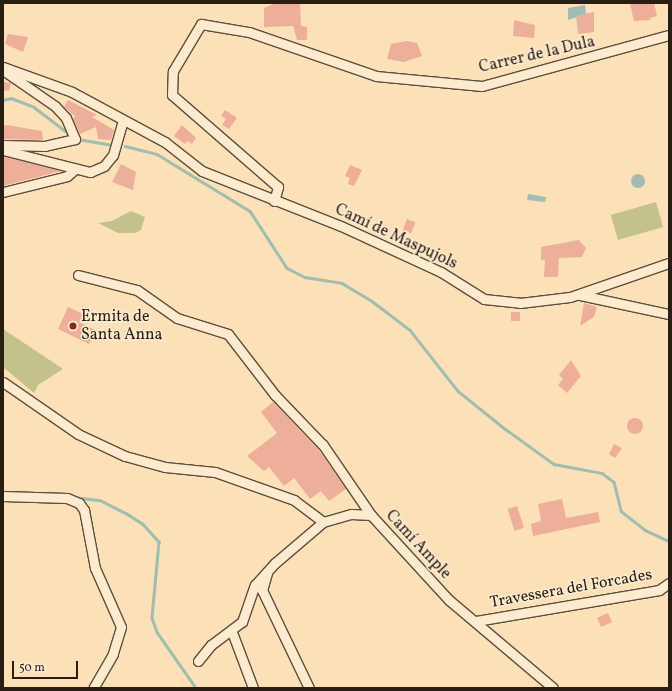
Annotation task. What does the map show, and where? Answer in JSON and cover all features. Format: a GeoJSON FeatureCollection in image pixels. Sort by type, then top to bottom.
{"type":"FeatureCollection","features":[{"type":"Feature","properties":{"kind":"street","name":"Carrer de la Dula"},"geometry":{"type":"LineString","coordinates":[[274,201],[278,187],[172,95],[173,71],[201,24],[249,32],[376,76],[482,86],[669,35]]}},
{"type":"Feature","properties":{"kind":"street","name":"Camí de Maspujols"},"geometry":{"type":"LineString","coordinates":[[3,69],[72,92],[165,142],[202,171],[274,201],[341,226],[441,272],[484,299],[520,302],[579,294],[669,263]]}},
{"type":"Feature","properties":{"kind":"street"},"geometry":{"type":"LineString","coordinates":[[3,69],[55,106],[66,118],[75,139],[45,146],[3,145]]}},
{"type":"Feature","properties":{"kind":"street"},"geometry":{"type":"LineString","coordinates":[[3,150],[74,170],[90,172],[104,166],[113,155],[124,121]]}},
{"type":"Feature","properties":{"kind":"street"},"geometry":{"type":"LineString","coordinates":[[3,192],[67,176],[74,170]]}},
{"type":"Feature","properties":{"kind":"street"},"geometry":{"type":"LineString","coordinates":[[78,275],[137,290],[177,318],[228,334],[276,395],[323,445],[371,516]]}},
{"type":"Feature","properties":{"kind":"street"},"geometry":{"type":"LineString","coordinates":[[579,294],[669,314]]}},
{"type":"Feature","properties":{"kind":"street"},"geometry":{"type":"LineString","coordinates":[[3,382],[78,434],[125,456],[165,468],[215,472],[294,500],[323,522]]}},
{"type":"Feature","properties":{"kind":"street"},"geometry":{"type":"LineString","coordinates":[[3,496],[67,498],[79,502],[84,510],[95,568],[121,627],[113,654],[93,688]]}},
{"type":"Feature","properties":{"kind":"street","name":"Camí Ample"},"geometry":{"type":"LineString","coordinates":[[198,661],[211,645],[232,632],[242,622],[255,585],[268,572],[323,522],[351,514],[371,516],[449,600],[553,688]]}},
{"type":"Feature","properties":{"kind":"street"},"geometry":{"type":"LineString","coordinates":[[268,572],[262,590],[309,688]]}},
{"type":"Feature","properties":{"kind":"street","name":"Travessera del Forcades"},"geometry":{"type":"LineString","coordinates":[[476,621],[659,590],[669,583]]}},
{"type":"Feature","properties":{"kind":"street"},"geometry":{"type":"LineString","coordinates":[[232,632],[253,688]]}},
{"type":"Feature","properties":{"kind":"shaded area"},"geometry":{"type":"Polygon","coordinates":[[[585,5],[586,14],[568,20],[568,8],[585,5]]]}},
{"type":"Feature","properties":{"kind":"shaded area"},"geometry":{"type":"Polygon","coordinates":[[[635,174],[641,174],[645,178],[645,184],[641,188],[635,188],[631,184],[631,178],[635,174]]]}},
{"type":"Feature","properties":{"kind":"shaded area"},"geometry":{"type":"Polygon","coordinates":[[[528,194],[546,197],[545,202],[527,200],[528,194]]]}},
{"type":"Feature","properties":{"kind":"shaded area"},"geometry":{"type":"Polygon","coordinates":[[[656,202],[663,227],[618,240],[611,215],[656,202]]]}},
{"type":"Feature","properties":{"kind":"shaded area"},"geometry":{"type":"Polygon","coordinates":[[[131,211],[145,217],[141,230],[135,233],[118,233],[98,223],[112,221],[131,211]]]}},
{"type":"Feature","properties":{"kind":"shaded area"},"geometry":{"type":"Polygon","coordinates":[[[3,329],[63,369],[38,385],[34,393],[3,367],[3,329]]]}},
{"type":"Feature","properties":{"kind":"building"},"geometry":{"type":"Polygon","coordinates":[[[654,3],[657,16],[650,18],[651,20],[634,21],[630,4],[654,3]]]}},
{"type":"Feature","properties":{"kind":"building"},"geometry":{"type":"Polygon","coordinates":[[[273,4],[300,4],[301,26],[307,27],[307,40],[297,40],[293,26],[264,27],[264,8],[273,4]]]}},
{"type":"Feature","properties":{"kind":"building"},"geometry":{"type":"Polygon","coordinates":[[[594,12],[594,32],[578,34],[576,16],[594,12]]]}},
{"type":"Feature","properties":{"kind":"building"},"geometry":{"type":"Polygon","coordinates":[[[514,20],[535,25],[534,38],[513,36],[514,20]]]}},
{"type":"Feature","properties":{"kind":"building"},"geometry":{"type":"Polygon","coordinates":[[[8,34],[28,37],[23,52],[5,44],[8,34]]]}},
{"type":"Feature","properties":{"kind":"building"},"geometry":{"type":"Polygon","coordinates":[[[407,41],[417,43],[422,56],[404,62],[387,59],[391,44],[407,41]]]}},
{"type":"Feature","properties":{"kind":"building"},"geometry":{"type":"Polygon","coordinates":[[[3,82],[11,83],[9,91],[3,90],[3,82]]]}},
{"type":"Feature","properties":{"kind":"building"},"geometry":{"type":"Polygon","coordinates":[[[68,100],[97,115],[92,117],[114,130],[111,140],[98,139],[96,127],[80,134],[73,119],[75,116],[64,107],[68,100]]]}},
{"type":"Feature","properties":{"kind":"building"},"geometry":{"type":"Polygon","coordinates":[[[225,110],[237,118],[229,129],[222,125],[226,119],[221,116],[225,110]]]}},
{"type":"Feature","properties":{"kind":"building"},"geometry":{"type":"Polygon","coordinates":[[[7,125],[42,131],[43,140],[3,139],[3,126],[7,125]]]}},
{"type":"Feature","properties":{"kind":"building"},"geometry":{"type":"Polygon","coordinates":[[[182,125],[196,138],[192,144],[187,141],[185,144],[174,136],[182,125]]]}},
{"type":"Feature","properties":{"kind":"building"},"geometry":{"type":"Polygon","coordinates":[[[3,156],[61,171],[3,186],[3,156]]]}},
{"type":"Feature","properties":{"kind":"building"},"geometry":{"type":"Polygon","coordinates":[[[121,164],[136,172],[133,190],[112,182],[121,164]]]}},
{"type":"Feature","properties":{"kind":"building"},"geometry":{"type":"Polygon","coordinates":[[[350,165],[362,170],[354,186],[348,184],[350,178],[345,176],[350,165]]]}},
{"type":"Feature","properties":{"kind":"building"},"geometry":{"type":"Polygon","coordinates":[[[407,219],[415,222],[411,233],[403,230],[407,219]]]}},
{"type":"Feature","properties":{"kind":"building"},"geometry":{"type":"Polygon","coordinates":[[[579,240],[586,248],[582,257],[559,258],[558,277],[544,277],[545,260],[541,260],[541,247],[579,240]]]}},
{"type":"Feature","properties":{"kind":"building"},"geometry":{"type":"Polygon","coordinates":[[[584,303],[597,307],[594,317],[580,326],[584,303]]]}},
{"type":"Feature","properties":{"kind":"building","name":"Ermita de Santa Anna"},"geometry":{"type":"Polygon","coordinates":[[[68,307],[83,314],[79,322],[95,330],[89,344],[58,329],[68,307]]]}},
{"type":"Feature","properties":{"kind":"building"},"geometry":{"type":"Polygon","coordinates":[[[511,312],[520,312],[520,321],[511,321],[511,312]]]}},
{"type":"Feature","properties":{"kind":"building"},"geometry":{"type":"Polygon","coordinates":[[[571,360],[581,376],[567,393],[558,385],[563,379],[559,375],[571,360]]]}},
{"type":"Feature","properties":{"kind":"building"},"geometry":{"type":"Polygon","coordinates":[[[273,402],[318,449],[346,489],[329,501],[321,491],[310,499],[294,478],[284,486],[269,467],[264,471],[247,456],[277,433],[261,412],[273,402]]]}},
{"type":"Feature","properties":{"kind":"building"},"geometry":{"type":"Polygon","coordinates":[[[635,418],[641,420],[643,426],[641,432],[635,434],[629,432],[627,426],[629,420],[635,418]]]}},
{"type":"Feature","properties":{"kind":"building"},"geometry":{"type":"Polygon","coordinates":[[[614,444],[622,448],[615,458],[609,454],[614,444]]]}},
{"type":"Feature","properties":{"kind":"building"},"geometry":{"type":"Polygon","coordinates":[[[562,499],[566,518],[598,512],[600,522],[533,536],[531,524],[541,521],[538,504],[562,499]]]}},
{"type":"Feature","properties":{"kind":"building"},"geometry":{"type":"Polygon","coordinates":[[[517,506],[524,528],[515,531],[507,509],[517,506]]]}},
{"type":"Feature","properties":{"kind":"building"},"geometry":{"type":"Polygon","coordinates":[[[608,613],[612,622],[601,627],[597,618],[608,613]]]}},
{"type":"Feature","properties":{"kind":"waterway"},"geometry":{"type":"LineString","coordinates":[[3,100],[11,98],[34,107],[68,133]]}},
{"type":"Feature","properties":{"kind":"waterway"},"geometry":{"type":"LineString","coordinates":[[78,139],[113,145]]}},
{"type":"Feature","properties":{"kind":"waterway"},"geometry":{"type":"LineString","coordinates":[[125,146],[157,154],[250,211],[287,268],[305,277],[342,283],[372,301],[410,330],[458,391],[504,428],[554,464],[602,473],[614,482],[621,511],[645,530],[669,541]]}},
{"type":"Feature","properties":{"kind":"waterway"},"geometry":{"type":"LineString","coordinates":[[74,497],[100,500],[126,513],[143,524],[159,542],[152,618],[157,632],[196,688]]}},
{"type":"Feature","properties":{"kind":"place","name":"Ermita de Santa Anna"},"geometry":{"type":"Point","coordinates":[73,326]}}]}
